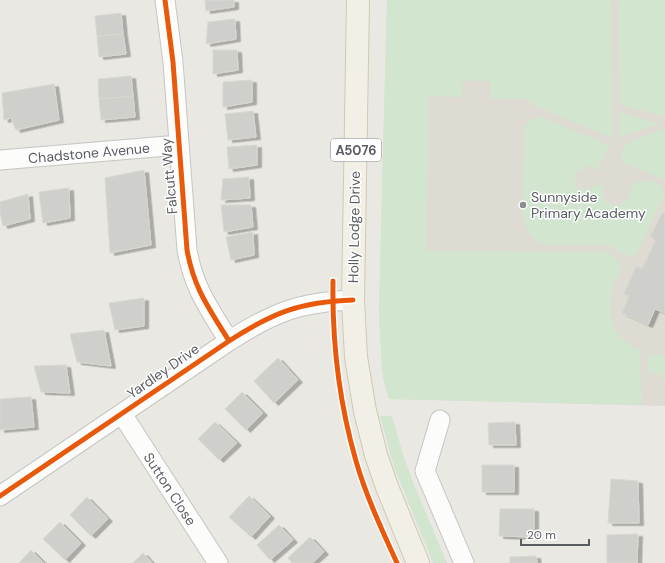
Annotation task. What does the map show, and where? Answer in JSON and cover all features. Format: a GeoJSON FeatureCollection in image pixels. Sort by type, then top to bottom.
{"type":"FeatureCollection","features":[{"type":"Feature","properties":{"kind":"main road","name":"Holly Lodge Drive"},"geometry":{"type":"LineString","coordinates":[[358,0],[353,300],[356,357],[359,384],[370,434],[386,487],[418,563]]}},
{"type":"Feature","properties":{"kind":"street","name":"Falcutt Way"},"geometry":{"type":"LineString","coordinates":[[165,0],[173,62],[187,250],[200,293],[229,340]]}},
{"type":"Feature","properties":{"kind":"street","name":"Chadstone Avenue"},"geometry":{"type":"LineString","coordinates":[[0,160],[179,145]]}},
{"type":"Feature","properties":{"kind":"street","name":"Yardley Drive"},"geometry":{"type":"LineString","coordinates":[[0,496],[229,340],[262,320],[292,308],[320,302],[353,300]]}},
{"type":"Feature","properties":{"kind":"street","name":"Sutton Close"},"geometry":{"type":"LineString","coordinates":[[122,414],[218,563]]}},
{"type":"Feature","properties":{"kind":"street"},"geometry":{"type":"LineString","coordinates":[[440,420],[425,471],[464,563]]}},
{"type":"Feature","properties":{"kind":"shaded area","name":"Sunnyside Primary Academy"},"geometry":{"type":"Polygon","coordinates":[[[387,0],[619,0],[620,97],[665,98],[665,406],[389,399],[382,368],[379,313],[387,0]]]}},
{"type":"Feature","properties":{"kind":"green space","name":"Sunnyside Primary Academy"},"geometry":{"type":"Polygon","coordinates":[[[387,0],[611,0],[612,138],[536,106],[525,99],[490,98],[490,81],[463,81],[462,97],[429,96],[426,251],[605,252],[617,259],[621,268],[611,294],[611,318],[615,329],[622,339],[640,351],[642,405],[389,399],[382,368],[379,313],[387,0]]]}},
{"type":"Feature","properties":{"kind":"green space"},"geometry":{"type":"Polygon","coordinates":[[[619,0],[665,0],[665,117],[620,103],[619,0]]]}},
{"type":"Feature","properties":{"kind":"green space"},"geometry":{"type":"Polygon","coordinates":[[[619,112],[660,124],[619,137],[619,112]]]}},
{"type":"Feature","properties":{"kind":"green space"},"geometry":{"type":"Polygon","coordinates":[[[534,117],[544,118],[609,145],[598,170],[587,166],[575,173],[575,187],[587,191],[598,184],[604,187],[604,201],[617,206],[629,198],[631,187],[636,182],[650,181],[662,187],[664,194],[637,254],[628,256],[613,247],[603,245],[544,245],[530,234],[525,226],[523,217],[524,132],[527,123],[534,117]]]}},
{"type":"Feature","properties":{"kind":"green space"},"geometry":{"type":"Polygon","coordinates":[[[665,128],[665,180],[624,163],[622,153],[626,144],[665,128]]]}},
{"type":"Feature","properties":{"kind":"green space"},"geometry":{"type":"Polygon","coordinates":[[[649,353],[665,357],[665,381],[657,373],[648,373],[649,353]]]}},
{"type":"Feature","properties":{"kind":"green space"},"geometry":{"type":"Polygon","coordinates":[[[380,416],[392,416],[404,458],[447,563],[433,563],[394,467],[380,416]]]}},
{"type":"Feature","properties":{"kind":"building"},"geometry":{"type":"Polygon","coordinates":[[[205,0],[234,0],[234,7],[206,11],[205,0]]]}},
{"type":"Feature","properties":{"kind":"building"},"geometry":{"type":"Polygon","coordinates":[[[121,13],[123,34],[97,36],[95,16],[121,13]]]}},
{"type":"Feature","properties":{"kind":"building"},"geometry":{"type":"Polygon","coordinates":[[[235,19],[236,39],[206,44],[208,22],[235,19]]]}},
{"type":"Feature","properties":{"kind":"building"},"geometry":{"type":"Polygon","coordinates":[[[123,34],[126,54],[99,57],[97,36],[123,34]]]}},
{"type":"Feature","properties":{"kind":"building"},"geometry":{"type":"Polygon","coordinates":[[[213,50],[237,50],[238,70],[213,74],[213,50]]]}},
{"type":"Feature","properties":{"kind":"building"},"geometry":{"type":"Polygon","coordinates":[[[131,76],[133,96],[99,99],[98,79],[131,76]]]}},
{"type":"Feature","properties":{"kind":"building"},"geometry":{"type":"Polygon","coordinates":[[[252,80],[252,102],[223,107],[223,82],[252,80]]]}},
{"type":"Feature","properties":{"kind":"building"},"geometry":{"type":"Polygon","coordinates":[[[54,84],[59,120],[16,130],[11,118],[4,120],[2,93],[54,84]]]}},
{"type":"Feature","properties":{"kind":"building"},"geometry":{"type":"Polygon","coordinates":[[[133,96],[135,117],[101,120],[99,99],[133,96]]]}},
{"type":"Feature","properties":{"kind":"building"},"geometry":{"type":"Polygon","coordinates":[[[253,111],[256,137],[228,140],[225,114],[253,111]]]}},
{"type":"Feature","properties":{"kind":"building"},"geometry":{"type":"Polygon","coordinates":[[[257,145],[257,165],[229,169],[227,147],[257,145]]]}},
{"type":"Feature","properties":{"kind":"building"},"geometry":{"type":"Polygon","coordinates":[[[144,170],[151,245],[110,253],[105,178],[144,170]]]}},
{"type":"Feature","properties":{"kind":"building"},"geometry":{"type":"Polygon","coordinates":[[[249,177],[250,198],[221,200],[223,179],[249,177]]]}},
{"type":"Feature","properties":{"kind":"building"},"geometry":{"type":"Polygon","coordinates":[[[69,188],[70,218],[43,223],[39,192],[69,188]]]}},
{"type":"Feature","properties":{"kind":"building"},"geometry":{"type":"Polygon","coordinates":[[[28,194],[30,219],[3,226],[0,212],[0,202],[28,194]]]}},
{"type":"Feature","properties":{"kind":"building"},"geometry":{"type":"Polygon","coordinates":[[[221,205],[251,205],[253,227],[224,232],[221,205]]]}},
{"type":"Feature","properties":{"kind":"building"},"geometry":{"type":"Polygon","coordinates":[[[662,213],[665,214],[665,313],[655,309],[648,325],[622,313],[629,296],[624,294],[636,266],[642,269],[656,239],[650,237],[662,213]]]}},
{"type":"Feature","properties":{"kind":"building"},"geometry":{"type":"Polygon","coordinates":[[[253,232],[254,255],[231,260],[226,237],[253,232]]]}},
{"type":"Feature","properties":{"kind":"building"},"geometry":{"type":"Polygon","coordinates":[[[144,298],[144,326],[115,330],[109,303],[144,298]]]}},
{"type":"Feature","properties":{"kind":"building"},"geometry":{"type":"Polygon","coordinates":[[[104,330],[111,366],[77,362],[70,334],[104,330]]]}},
{"type":"Feature","properties":{"kind":"building"},"geometry":{"type":"Polygon","coordinates":[[[278,358],[298,380],[274,403],[254,381],[278,358]]]}},
{"type":"Feature","properties":{"kind":"building"},"geometry":{"type":"Polygon","coordinates":[[[66,365],[70,393],[41,392],[34,366],[66,365]]]}},
{"type":"Feature","properties":{"kind":"building"},"geometry":{"type":"Polygon","coordinates":[[[242,392],[263,413],[246,430],[225,409],[242,392]]]}},
{"type":"Feature","properties":{"kind":"building"},"geometry":{"type":"Polygon","coordinates":[[[31,397],[34,427],[0,430],[0,399],[31,397]]]}},
{"type":"Feature","properties":{"kind":"building"},"geometry":{"type":"Polygon","coordinates":[[[215,422],[237,443],[219,460],[198,439],[215,422]]]}},
{"type":"Feature","properties":{"kind":"building"},"geometry":{"type":"Polygon","coordinates":[[[515,422],[516,445],[489,445],[488,423],[515,422]]]}},
{"type":"Feature","properties":{"kind":"building"},"geometry":{"type":"Polygon","coordinates":[[[482,465],[514,465],[514,492],[482,492],[482,465]]]}},
{"type":"Feature","properties":{"kind":"building"},"geometry":{"type":"Polygon","coordinates":[[[611,479],[638,481],[639,523],[608,523],[611,479]]]}},
{"type":"Feature","properties":{"kind":"building"},"geometry":{"type":"Polygon","coordinates":[[[249,496],[270,516],[251,537],[229,517],[249,496]]]}},
{"type":"Feature","properties":{"kind":"building"},"geometry":{"type":"Polygon","coordinates":[[[87,497],[108,519],[91,536],[70,515],[87,497]]]}},
{"type":"Feature","properties":{"kind":"building"},"geometry":{"type":"Polygon","coordinates":[[[500,509],[534,509],[534,537],[499,536],[500,509]]]}},
{"type":"Feature","properties":{"kind":"building"},"geometry":{"type":"Polygon","coordinates":[[[60,522],[81,543],[65,560],[43,539],[60,522]]]}},
{"type":"Feature","properties":{"kind":"building"},"geometry":{"type":"Polygon","coordinates":[[[279,525],[293,540],[270,560],[257,545],[279,525]]]}},
{"type":"Feature","properties":{"kind":"building"},"geometry":{"type":"Polygon","coordinates":[[[638,534],[637,563],[607,563],[607,535],[638,534]]]}},
{"type":"Feature","properties":{"kind":"building"},"geometry":{"type":"Polygon","coordinates":[[[310,537],[324,552],[312,563],[292,563],[288,558],[310,537]]]}},
{"type":"Feature","properties":{"kind":"building"},"geometry":{"type":"Polygon","coordinates":[[[31,550],[44,563],[19,563],[31,550]]]}},
{"type":"Feature","properties":{"kind":"building"},"geometry":{"type":"Polygon","coordinates":[[[143,553],[152,563],[133,563],[143,553]]]}},
{"type":"Feature","properties":{"kind":"building"},"geometry":{"type":"Polygon","coordinates":[[[536,556],[537,563],[510,563],[510,557],[536,556]]]}},
{"type":"Feature","properties":{"kind":"cycle path"},"geometry":{"type":"LineString","coordinates":[[165,0],[173,62],[187,250],[190,264],[203,298],[229,341]]}},
{"type":"Feature","properties":{"kind":"cycle path"},"geometry":{"type":"LineString","coordinates":[[333,281],[335,349],[345,417],[356,461],[365,487],[397,563]]}},
{"type":"Feature","properties":{"kind":"cycle path"},"geometry":{"type":"LineString","coordinates":[[0,496],[245,331],[288,310],[318,303],[353,300]]}},
{"type":"Feature","properties":{"kind":"place","name":"Sunnyside Primary Academy"},"geometry":{"type":"Point","coordinates":[523,205]}}]}
